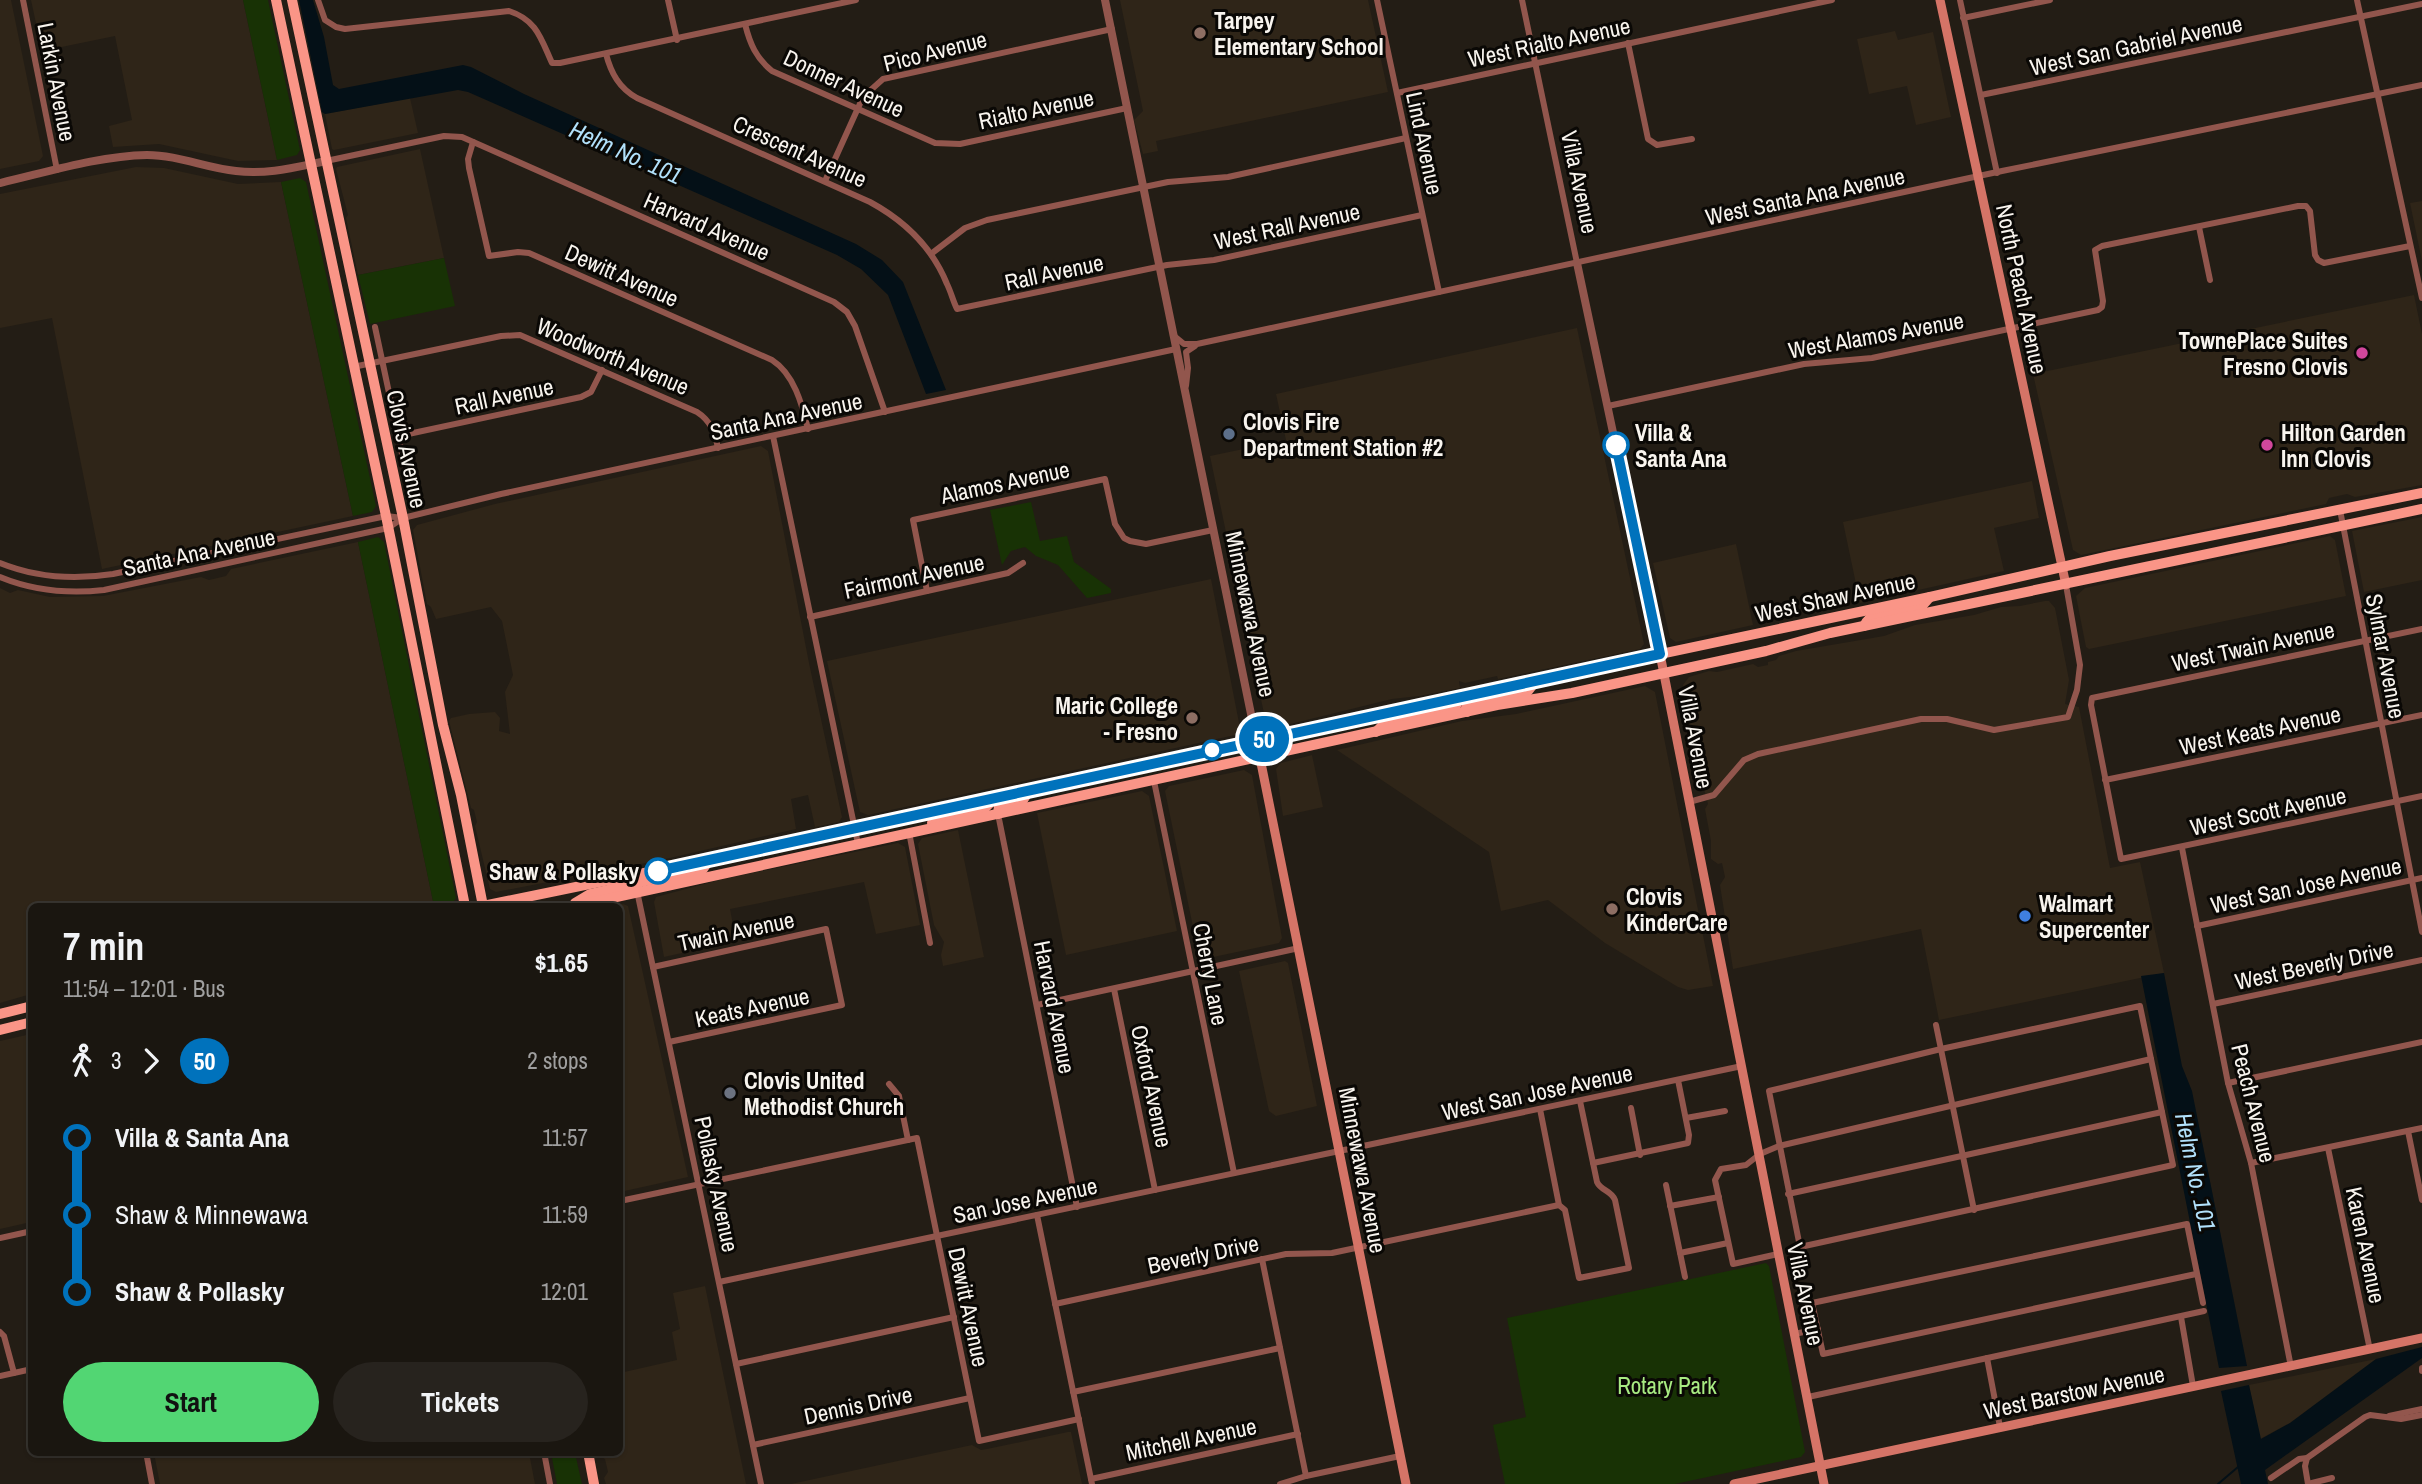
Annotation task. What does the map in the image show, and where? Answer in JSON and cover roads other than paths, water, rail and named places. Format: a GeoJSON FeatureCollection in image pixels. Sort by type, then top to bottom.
{"type":"FeatureCollection","features":[{"type":"Feature","properties":{"kind":"main road","name":"Clovis Avenue"},"geometry":{"type":"LineString","coordinates":[[276,0],[386,516],[464,903]]}},
{"type":"Feature","properties":{"kind":"main road","name":"Clovis Avenue"},"geometry":{"type":"LineString","coordinates":[[292,0],[482,903]]}},
{"type":"Feature","properties":{"kind":"main road","name":"North Peach Avenue"},"geometry":{"type":"LineString","coordinates":[[1940,0],[2066,585]]}},
{"type":"Feature","properties":{"kind":"main road","name":"West Shaw Avenue"},"geometry":{"type":"LineString","coordinates":[[1028,792],[2062,566],[2422,494]]}},
{"type":"Feature","properties":{"kind":"main road","name":"West Shaw Avenue"},"geometry":{"type":"LineString","coordinates":[[909,832],[1467,712],[1664,673],[1864,626],[2422,509]]}},
{"type":"Feature","properties":{"kind":"main road"},"geometry":{"type":"LineString","coordinates":[[1864,626],[1873,617],[1923,606],[1930,597]]}},
{"type":"Feature","properties":{"kind":"main road","name":"Villa Avenue"},"geometry":{"type":"LineString","coordinates":[[1660,654],[1824,1484]]}},
{"type":"Feature","properties":{"kind":"main road"},"geometry":{"type":"LineString","coordinates":[[1467,712],[1466,708],[1471,703],[1528,691],[1535,682]]}},
{"type":"Feature","properties":{"kind":"main road"},"geometry":{"type":"LineString","coordinates":[[1376,733],[1385,723],[1452,708],[1456,706],[1459,698]]}},
{"type":"Feature","properties":{"kind":"main road","name":"Minnewawa Avenue"},"geometry":{"type":"LineString","coordinates":[[1260,758],[1406,1484]]}},
{"type":"Feature","properties":{"kind":"main road"},"geometry":{"type":"LineString","coordinates":[[499,903],[633,877],[1028,792]]}},
{"type":"Feature","properties":{"kind":"main road"},"geometry":{"type":"LineString","coordinates":[[998,814],[999,806],[1023,800],[1028,792]]}},
{"type":"Feature","properties":{"kind":"main road"},"geometry":{"type":"LineString","coordinates":[[587,903],[909,832],[944,818],[985,809],[990,800]]}},
{"type":"Feature","properties":{"kind":"main road"},"geometry":{"type":"LineString","coordinates":[[637,891],[640,882],[703,869],[709,860]]}},
{"type":"Feature","properties":{"kind":"main road"},"geometry":{"type":"LineString","coordinates":[[574,903],[590,894],[629,885],[633,877]]}},
{"type":"Feature","properties":{"kind":"main road"},"geometry":{"type":"LineString","coordinates":[[0,1014],[28,1007]]}},
{"type":"Feature","properties":{"kind":"main road"},"geometry":{"type":"LineString","coordinates":[[0,1030],[28,1023]]}},
{"type":"Feature","properties":{"kind":"main road","name":"West Barstow Avenue"},"geometry":{"type":"LineString","coordinates":[[1734,1484],[2422,1338]]}},
{"type":"Feature","properties":{"kind":"main road"},"geometry":{"type":"LineString","coordinates":[[589,1456],[594,1484]]}},
{"type":"Feature","properties":{"kind":"street","name":"Larkin Avenue"},"geometry":{"type":"LineString","coordinates":[[23,0],[57,170]]}},
{"type":"Feature","properties":{"kind":"street"},"geometry":{"type":"LineString","coordinates":[[318,0],[325,20],[345,29],[509,11],[529,20],[537,29],[552,63],[677,40],[856,0]]}},
{"type":"Feature","properties":{"kind":"street"},"geometry":{"type":"LineString","coordinates":[[668,0],[677,40]]}},
{"type":"Feature","properties":{"kind":"street","name":"Minnewawa Avenue"},"geometry":{"type":"LineString","coordinates":[[1105,0],[1260,758]]}},
{"type":"Feature","properties":{"kind":"street","name":"Lind Avenue"},"geometry":{"type":"LineString","coordinates":[[1377,0],[1439,292]]}},
{"type":"Feature","properties":{"kind":"street","name":"Villa Avenue"},"geometry":{"type":"LineString","coordinates":[[1522,0],[1660,654]]}},
{"type":"Feature","properties":{"kind":"street","name":"West Rialto Avenue"},"geometry":{"type":"LineString","coordinates":[[1397,93],[1832,0]]}},
{"type":"Feature","properties":{"kind":"street"},"geometry":{"type":"LineString","coordinates":[[1959,0],[1997,173]]}},
{"type":"Feature","properties":{"kind":"street"},"geometry":{"type":"LineString","coordinates":[[1963,18],[2050,0]]}},
{"type":"Feature","properties":{"kind":"street"},"geometry":{"type":"LineString","coordinates":[[2357,0],[2422,298]]}},
{"type":"Feature","properties":{"kind":"street","name":"West San Gabriel Avenue"},"geometry":{"type":"LineString","coordinates":[[1981,95],[2422,4]]}},
{"type":"Feature","properties":{"kind":"street","name":"Donner Avenue"},"geometry":{"type":"LineString","coordinates":[[745,24],[758,58],[772,71],[927,141],[952,145]]}},
{"type":"Feature","properties":{"kind":"street","name":"Pico Avenue"},"geometry":{"type":"LineString","coordinates":[[825,181],[857,109],[869,90],[883,79],[1112,29]]}},
{"type":"Feature","properties":{"kind":"street"},"geometry":{"type":"LineString","coordinates":[[1628,43],[1648,139],[1657,145],[1692,139]]}},
{"type":"Feature","properties":{"kind":"street","name":"Crescent Avenue"},"geometry":{"type":"LineString","coordinates":[[606,54],[621,87],[636,98],[825,181],[886,211],[912,231],[931,254],[957,309]]}},
{"type":"Feature","properties":{"kind":"street","name":"West Santa Ana Avenue"},"geometry":{"type":"LineString","coordinates":[[1197,344],[1979,176],[2422,85]]}},
{"type":"Feature","properties":{"kind":"street","name":"Rialto Avenue"},"geometry":{"type":"LineString","coordinates":[[952,145],[1127,108]]}},
{"type":"Feature","properties":{"kind":"street","name":"Harvard Avenue"},"geometry":{"type":"LineString","coordinates":[[326,161],[450,136],[473,142],[841,306],[855,326],[885,412]]}},
{"type":"Feature","properties":{"kind":"street"},"geometry":{"type":"LineString","coordinates":[[931,254],[955,234],[976,223],[1168,182],[1228,177],[1406,138]]}},
{"type":"Feature","properties":{"kind":"street","name":"Dewitt Avenue"},"geometry":{"type":"LineString","coordinates":[[473,142],[468,159],[469,167],[489,256],[529,253],[772,360],[792,381],[808,429]]}},
{"type":"Feature","properties":{"kind":"street"},"geometry":{"type":"LineString","coordinates":[[0,183],[118,158],[149,155],[250,172],[276,171],[326,161]]}},
{"type":"Feature","properties":{"kind":"street","name":"West Alamos Avenue"},"geometry":{"type":"LineString","coordinates":[[1608,406],[1804,363],[1872,358],[2098,310],[2102,307],[2095,250],[2102,246],[2306,206],[2312,218],[2315,255],[2324,263],[2410,246]]}},
{"type":"Feature","properties":{"kind":"street","name":"West Rall Avenue"},"geometry":{"type":"LineString","coordinates":[[1159,267],[1214,260],[1422,215]]}},
{"type":"Feature","properties":{"kind":"street"},"geometry":{"type":"LineString","coordinates":[[2199,227],[2210,280]]}},
{"type":"Feature","properties":{"kind":"street","name":"Rall Avenue"},"geometry":{"type":"LineString","coordinates":[[957,309],[1159,267]]}},
{"type":"Feature","properties":{"kind":"street"},"geometry":{"type":"LineString","coordinates":[[375,327],[411,496]]}},
{"type":"Feature","properties":{"kind":"street","name":"Woodworth Avenue"},"geometry":{"type":"LineString","coordinates":[[382,361],[512,334],[529,338],[697,412],[713,429],[718,448]]}},
{"type":"Feature","properties":{"kind":"street"},"geometry":{"type":"LineString","coordinates":[[1173,335],[1184,344],[1197,344]]}},
{"type":"Feature","properties":{"kind":"street"},"geometry":{"type":"LineString","coordinates":[[1185,391],[1188,368],[1186,352],[1197,344]]}},
{"type":"Feature","properties":{"kind":"street","name":"Santa Ana Avenue"},"geometry":{"type":"LineString","coordinates":[[0,563],[39,575],[95,577],[386,516],[402,518],[1176,349]]}},
{"type":"Feature","properties":{"kind":"street"},"geometry":{"type":"LineString","coordinates":[[353,367],[382,361]]}},
{"type":"Feature","properties":{"kind":"street","name":"Rall Avenue"},"geometry":{"type":"LineString","coordinates":[[399,436],[581,397],[591,392],[602,370]]}},
{"type":"Feature","properties":{"kind":"street"},"geometry":{"type":"LineString","coordinates":[[773,436],[858,844]]}},
{"type":"Feature","properties":{"kind":"street","name":"Alamos Avenue"},"geometry":{"type":"LineString","coordinates":[[927,591],[913,520],[1105,479],[1115,524],[1124,538],[1137,544],[1213,530]]}},
{"type":"Feature","properties":{"kind":"street","name":"Sylmar Avenue"},"geometry":{"type":"LineString","coordinates":[[2340,510],[2422,932]]}},
{"type":"Feature","properties":{"kind":"street","name":"Santa Ana Avenue"},"geometry":{"type":"LineString","coordinates":[[0,577],[46,590],[96,591],[388,528],[402,518]]}},
{"type":"Feature","properties":{"kind":"street","name":"Fairmont Avenue"},"geometry":{"type":"LineString","coordinates":[[810,617],[1008,573],[1023,563]]}},
{"type":"Feature","properties":{"kind":"street"},"geometry":{"type":"LineString","coordinates":[[1689,802],[1714,795],[1744,760],[1758,754],[1921,719],[1947,719],[1994,730],[2068,718],[2077,690],[2080,665],[2066,585]]}},
{"type":"Feature","properties":{"kind":"street","name":"West Twain Avenue"},"geometry":{"type":"LineString","coordinates":[[2105,780],[2092,698],[2422,629]]}},
{"type":"Feature","properties":{"kind":"street","name":"West Keats Avenue"},"geometry":{"type":"LineString","coordinates":[[2105,780],[2422,715]]}},
{"type":"Feature","properties":{"kind":"street","name":"West Scott Avenue"},"geometry":{"type":"LineString","coordinates":[[2105,780],[2121,859],[2422,796]]}},
{"type":"Feature","properties":{"kind":"street","name":"Cherry Lane"},"geometry":{"type":"LineString","coordinates":[[1154,781],[1234,1173]]}},
{"type":"Feature","properties":{"kind":"street","name":"Harvard Avenue"},"geometry":{"type":"LineString","coordinates":[[998,814],[1077,1207]]}},
{"type":"Feature","properties":{"kind":"street"},"geometry":{"type":"LineString","coordinates":[[909,832],[930,943]]}},
{"type":"Feature","properties":{"kind":"street","name":"Peach Avenue"},"geometry":{"type":"LineString","coordinates":[[2182,848],[2228,1083],[2251,1163],[2291,1367]]}},
{"type":"Feature","properties":{"kind":"street","name":"West San Jose Avenue"},"geometry":{"type":"LineString","coordinates":[[2197,926],[2422,877]]}},
{"type":"Feature","properties":{"kind":"street","name":"Pollasky Avenue"},"geometry":{"type":"LineString","coordinates":[[637,891],[761,1484]]}},
{"type":"Feature","properties":{"kind":"street","name":"Twain Avenue"},"geometry":{"type":"LineString","coordinates":[[653,967],[826,929],[842,1005]]}},
{"type":"Feature","properties":{"kind":"street"},"geometry":{"type":"LineString","coordinates":[[1037,1005],[1299,948]]}},
{"type":"Feature","properties":{"kind":"street","name":"West Beverly Drive"},"geometry":{"type":"LineString","coordinates":[[2213,1004],[2422,960]]}},
{"type":"Feature","properties":{"kind":"street","name":"Oxford Avenue"},"geometry":{"type":"LineString","coordinates":[[1114,989],[1155,1190]]}},
{"type":"Feature","properties":{"kind":"street","name":"Keats Avenue"},"geometry":{"type":"LineString","coordinates":[[669,1042],[842,1005]]}},
{"type":"Feature","properties":{"kind":"street"},"geometry":{"type":"LineString","coordinates":[[2140,1006],[2151,1059],[2173,1165],[1800,1247],[1769,1091],[1941,1049],[2140,1006]]}},
{"type":"Feature","properties":{"kind":"street"},"geometry":{"type":"LineString","coordinates":[[1936,1025],[1975,1210]]}},
{"type":"Feature","properties":{"kind":"street"},"geometry":{"type":"LineString","coordinates":[[2228,1083],[2422,1042]]}},
{"type":"Feature","properties":{"kind":"street"},"geometry":{"type":"LineString","coordinates":[[1778,1254],[1733,1264],[1715,1180],[1721,1169],[1746,1165],[1760,1154],[1779,1146],[2151,1059]]}},
{"type":"Feature","properties":{"kind":"street","name":"West San Jose Avenue"},"geometry":{"type":"LineString","coordinates":[[1339,1151],[1742,1066]]}},
{"type":"Feature","properties":{"kind":"street"},"geometry":{"type":"LineString","coordinates":[[1593,1163],[1688,1143],[1689,1135],[1678,1080]]}},
{"type":"Feature","properties":{"kind":"street"},"geometry":{"type":"LineString","coordinates":[[623,1200],[908,1140],[899,1096],[889,1084]]}},
{"type":"Feature","properties":{"kind":"street"},"geometry":{"type":"LineString","coordinates":[[1540,1109],[1559,1205],[1565,1210],[1579,1278],[1629,1268],[1615,1199],[1610,1192],[1598,1186],[1580,1101]]}},
{"type":"Feature","properties":{"kind":"street"},"geometry":{"type":"LineString","coordinates":[[1631,1108],[1640,1155]]}},
{"type":"Feature","properties":{"kind":"street"},"geometry":{"type":"LineString","coordinates":[[1686,1118],[1725,1111]]}},
{"type":"Feature","properties":{"kind":"street"},"geometry":{"type":"LineString","coordinates":[[1788,1194],[2162,1112]]}},
{"type":"Feature","properties":{"kind":"street"},"geometry":{"type":"LineString","coordinates":[[2251,1163],[2422,1128]]}},
{"type":"Feature","properties":{"kind":"street"},"geometry":{"type":"LineString","coordinates":[[2409,1131],[2422,1200]]}},
{"type":"Feature","properties":{"kind":"street","name":"Dewitt Avenue"},"geometry":{"type":"LineString","coordinates":[[908,1140],[917,1138],[979,1441],[1079,1419]]}},
{"type":"Feature","properties":{"kind":"street","name":"Karen Avenue"},"geometry":{"type":"LineString","coordinates":[[2328,1147],[2370,1350]]}},
{"type":"Feature","properties":{"kind":"street","name":"San Jose Avenue"},"geometry":{"type":"LineString","coordinates":[[719,1282],[1339,1151]]}},
{"type":"Feature","properties":{"kind":"street"},"geometry":{"type":"LineString","coordinates":[[1666,1185],[1685,1276]]}},
{"type":"Feature","properties":{"kind":"street"},"geometry":{"type":"LineString","coordinates":[[1670,1206],[1718,1197]]}},
{"type":"Feature","properties":{"kind":"street"},"geometry":{"type":"LineString","coordinates":[[1358,1248],[1559,1205]]}},
{"type":"Feature","properties":{"kind":"street"},"geometry":{"type":"LineString","coordinates":[[1037,1215],[1091,1481]]}},
{"type":"Feature","properties":{"kind":"street"},"geometry":{"type":"LineString","coordinates":[[2196,1274],[1823,1354],[1812,1303],[2187,1224],[2203,1303]]}},
{"type":"Feature","properties":{"kind":"street"},"geometry":{"type":"LineString","coordinates":[[0,1238],[28,1232]]}},
{"type":"Feature","properties":{"kind":"street"},"geometry":{"type":"LineString","coordinates":[[1680,1253],[1728,1243]]}},
{"type":"Feature","properties":{"kind":"street","name":"Beverly Drive"},"geometry":{"type":"LineString","coordinates":[[1055,1304],[1286,1254],[1332,1253],[1358,1248]]}},
{"type":"Feature","properties":{"kind":"street"},"geometry":{"type":"LineString","coordinates":[[1262,1259],[1306,1476]]}},
{"type":"Feature","properties":{"kind":"street"},"geometry":{"type":"LineString","coordinates":[[1808,1397],[2204,1311]]}},
{"type":"Feature","properties":{"kind":"street"},"geometry":{"type":"LineString","coordinates":[[736,1364],[954,1317]]}},
{"type":"Feature","properties":{"kind":"street"},"geometry":{"type":"LineString","coordinates":[[2181,1317],[2193,1386]]}},
{"type":"Feature","properties":{"kind":"street"},"geometry":{"type":"LineString","coordinates":[[1794,1334],[1818,1329]]}},
{"type":"Feature","properties":{"kind":"street"},"geometry":{"type":"LineString","coordinates":[[0,1332],[4,1336],[14,1373]]}},
{"type":"Feature","properties":{"kind":"street"},"geometry":{"type":"LineString","coordinates":[[1073,1392],[1280,1348]]}},
{"type":"Feature","properties":{"kind":"street"},"geometry":{"type":"LineString","coordinates":[[1987,1358],[2000,1426]]}},
{"type":"Feature","properties":{"kind":"street"},"geometry":{"type":"LineString","coordinates":[[0,1376],[28,1370]]}},
{"type":"Feature","properties":{"kind":"street","name":"Dennis Drive"},"geometry":{"type":"LineString","coordinates":[[753,1445],[970,1398]]}},
{"type":"Feature","properties":{"kind":"street"},"geometry":{"type":"LineString","coordinates":[[2271,1478],[2298,1458],[2307,1458],[2365,1417],[2389,1416],[2401,1419],[2422,1412]]}},
{"type":"Feature","properties":{"kind":"street","name":"Mitchell Avenue"},"geometry":{"type":"LineString","coordinates":[[1091,1481],[1298,1434]]}},
{"type":"Feature","properties":{"kind":"street"},"geometry":{"type":"LineString","coordinates":[[147,1456],[152,1484]]}},
{"type":"Feature","properties":{"kind":"street"},"geometry":{"type":"LineString","coordinates":[[545,1456],[550,1484]]}},
{"type":"Feature","properties":{"kind":"street"},"geometry":{"type":"LineString","coordinates":[[1280,1484],[1400,1456]]}},
{"type":"Feature","properties":{"kind":"street"},"geometry":{"type":"LineString","coordinates":[[2307,1458],[2305,1466],[2308,1484],[2332,1479]]}},
{"type":"Feature","properties":{"kind":"water","name":"Helm No. 101"},"geometry":{"type":"Polygon","coordinates":[[[299,0],[313,0],[324,37],[333,85],[339,89],[463,65],[471,67],[524,94],[856,244],[882,260],[903,282],[946,390],[926,394],[888,295],[861,269],[837,255],[468,92],[458,90],[325,114],[322,112],[299,0]]]}},
{"type":"Feature","properties":{"kind":"water","name":"Helm No. 101"},"geometry":{"type":"Polygon","coordinates":[[[2164,973],[2182,1066],[2192,1091],[2247,1366],[2219,1368],[2141,976],[2164,973]]]}},
{"type":"Feature","properties":{"kind":"water"},"geometry":{"type":"Polygon","coordinates":[[[2422,1347],[2422,1358],[2265,1470],[2268,1484],[2241,1484],[2221,1391],[2249,1385],[2261,1439],[2290,1423],[2376,1359],[2422,1347]]]}},
{"type":"Feature","properties":{"kind":"waterway"},"geometry":{"type":"LineString","coordinates":[[2218,1484],[2238,1467]]}},
{"type":"Feature","properties":{"kind":"place","name":"Tarpey Elementary School"},"geometry":{"type":"Point","coordinates":[1200,33]}},
{"type":"Feature","properties":{"kind":"place","name":"TownePlace Suites Fresno Clovis"},"geometry":{"type":"Point","coordinates":[2362,353]}},
{"type":"Feature","properties":{"kind":"place","name":"Clovis Fire Department Station #2"},"geometry":{"type":"Point","coordinates":[1229,434]}},
{"type":"Feature","properties":{"kind":"place","name":"Villa & Santa Ana"},"geometry":{"type":"Point","coordinates":[1616,445]}},
{"type":"Feature","properties":{"kind":"place","name":"Hilton Garden Inn Clovis"},"geometry":{"type":"Point","coordinates":[2267,445]}},
{"type":"Feature","properties":{"kind":"place","name":"Maric College - Fresno"},"geometry":{"type":"Point","coordinates":[1192,718]}},
{"type":"Feature","properties":{"kind":"place","name":"Shaw & Pollasky"},"geometry":{"type":"Point","coordinates":[658,871]}},
{"type":"Feature","properties":{"kind":"place","name":"Clovis KinderCare"},"geometry":{"type":"Point","coordinates":[1612,909]}},
{"type":"Feature","properties":{"kind":"place","name":"Walmart Supercenter"},"geometry":{"type":"Point","coordinates":[2025,916]}},
{"type":"Feature","properties":{"kind":"place","name":"Clovis United Methodist Church"},"geometry":{"type":"Point","coordinates":[730,1093]}},
{"type":"Feature","properties":{"kind":"park label","name":"Rotary Park"},"geometry":{"type":"Point","coordinates":[1667,1385]}}]}
